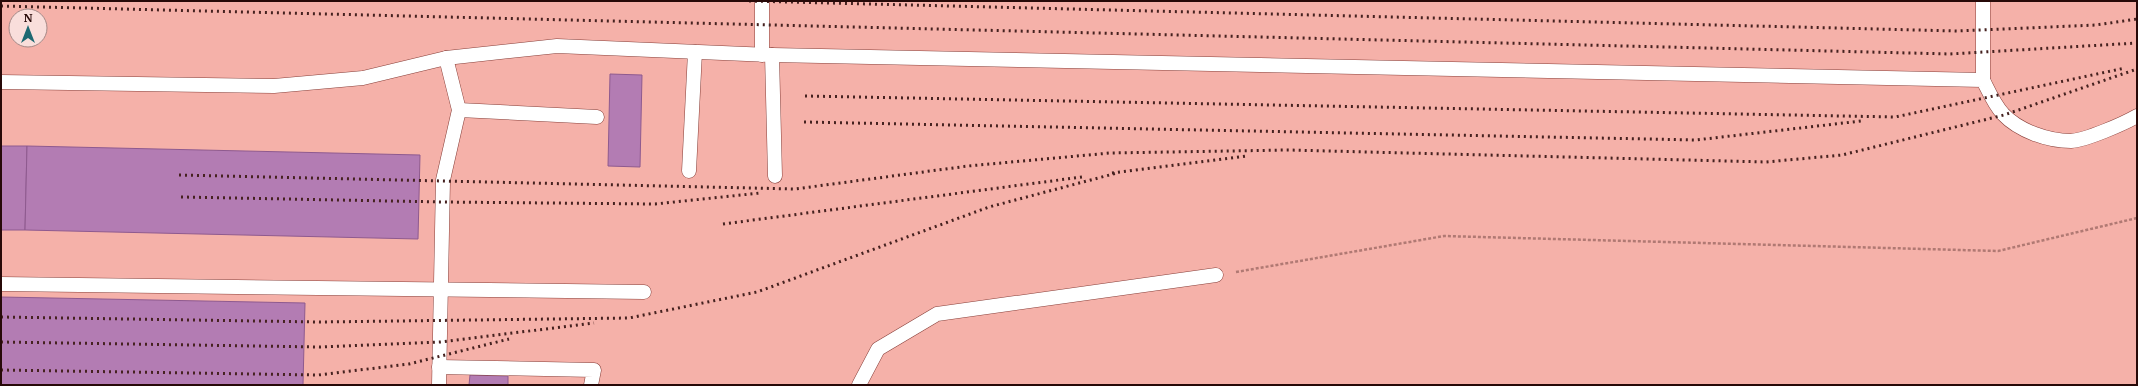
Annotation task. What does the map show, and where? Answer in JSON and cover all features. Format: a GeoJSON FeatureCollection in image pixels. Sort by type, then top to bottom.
{"type":"FeatureCollection","features":[{"type":"Feature","properties":{"kind":"lane"},"geometry":{"type":"LineString","coordinates":[[762,1],[775,176]]}},
{"type":"Feature","properties":{"kind":"lane"},"geometry":{"type":"LineString","coordinates":[[1983,1],[1983,80],[1991,98],[2004,115],[2035,136],[2072,141],[2118,126],[2137,116]]}},
{"type":"Feature","properties":{"kind":"lane"},"geometry":{"type":"LineString","coordinates":[[1,82],[274,86],[363,78],[446,58],[557,46],[767,55],[1983,80]]}},
{"type":"Feature","properties":{"kind":"lane"},"geometry":{"type":"LineString","coordinates":[[689,171],[695,52]]}},
{"type":"Feature","properties":{"kind":"lane"},"geometry":{"type":"LineString","coordinates":[[439,385],[443,180],[459,110],[446,58]]}},
{"type":"Feature","properties":{"kind":"lane"},"geometry":{"type":"LineString","coordinates":[[459,110],[597,117]]}},
{"type":"Feature","properties":{"kind":"lane"},"geometry":{"type":"LineString","coordinates":[[860,385],[878,349],[937,314],[1216,275]]}},
{"type":"Feature","properties":{"kind":"lane"},"geometry":{"type":"LineString","coordinates":[[1,284],[644,292]]}},
{"type":"Feature","properties":{"kind":"lane"},"geometry":{"type":"LineString","coordinates":[[439,367],[594,370],[591,385]]}},
{"type":"Feature","properties":{"kind":"path"},"geometry":{"type":"LineString","coordinates":[[1216,275],[1444,236],[1998,251],[2137,218]]}},
{"type":"Feature","properties":{"kind":"building"},"geometry":{"type":"Polygon","coordinates":[[[610,74],[642,75],[640,167],[608,166],[610,74]]]}},
{"type":"Feature","properties":{"kind":"building"},"geometry":{"type":"Polygon","coordinates":[[[1,146],[27,146],[25,230],[1,230],[1,146]]]}},
{"type":"Feature","properties":{"kind":"building"},"geometry":{"type":"Polygon","coordinates":[[[27,146],[420,155],[418,239],[25,230],[27,146]]]}},
{"type":"Feature","properties":{"kind":"building"},"geometry":{"type":"Polygon","coordinates":[[[1,297],[305,303],[303,385],[1,385],[1,297]]]}},
{"type":"Feature","properties":{"kind":"building"},"geometry":{"type":"Polygon","coordinates":[[[470,375],[508,376],[508,385],[469,385],[470,375]]]}},
{"type":"Feature","properties":{"kind":"railway"},"geometry":{"type":"LineString","coordinates":[[749,1],[1957,31],[2096,25],[2137,19]]}},
{"type":"Feature","properties":{"kind":"railway"},"geometry":{"type":"LineString","coordinates":[[1,6],[1950,54],[2137,43]]}},
{"type":"Feature","properties":{"kind":"railway"},"geometry":{"type":"LineString","coordinates":[[805,96],[1895,117],[2125,68]]}},
{"type":"Feature","properties":{"kind":"railway"},"geometry":{"type":"LineString","coordinates":[[179,175],[795,189],[968,166],[1110,153],[1288,150],[1766,162],[1842,155],[2004,115],[2137,69]]}},
{"type":"Feature","properties":{"kind":"railway"},"geometry":{"type":"LineString","coordinates":[[804,122],[1696,140],[1861,121]]}},
{"type":"Feature","properties":{"kind":"railway"},"geometry":{"type":"LineString","coordinates":[[1112,173],[1247,156]]}},
{"type":"Feature","properties":{"kind":"railway"},"geometry":{"type":"LineString","coordinates":[[1,317],[320,322],[629,318],[757,292],[989,207],[1117,173]]}},
{"type":"Feature","properties":{"kind":"railway"},"geometry":{"type":"LineString","coordinates":[[723,224],[1082,177]]}},
{"type":"Feature","properties":{"kind":"railway"},"geometry":{"type":"LineString","coordinates":[[181,197],[655,204],[760,193]]}},
{"type":"Feature","properties":{"kind":"railway"},"geometry":{"type":"LineString","coordinates":[[1,342],[320,347],[440,342],[594,323]]}},
{"type":"Feature","properties":{"kind":"railway"},"geometry":{"type":"LineString","coordinates":[[1,370],[318,375],[409,364],[509,339]]}}]}
